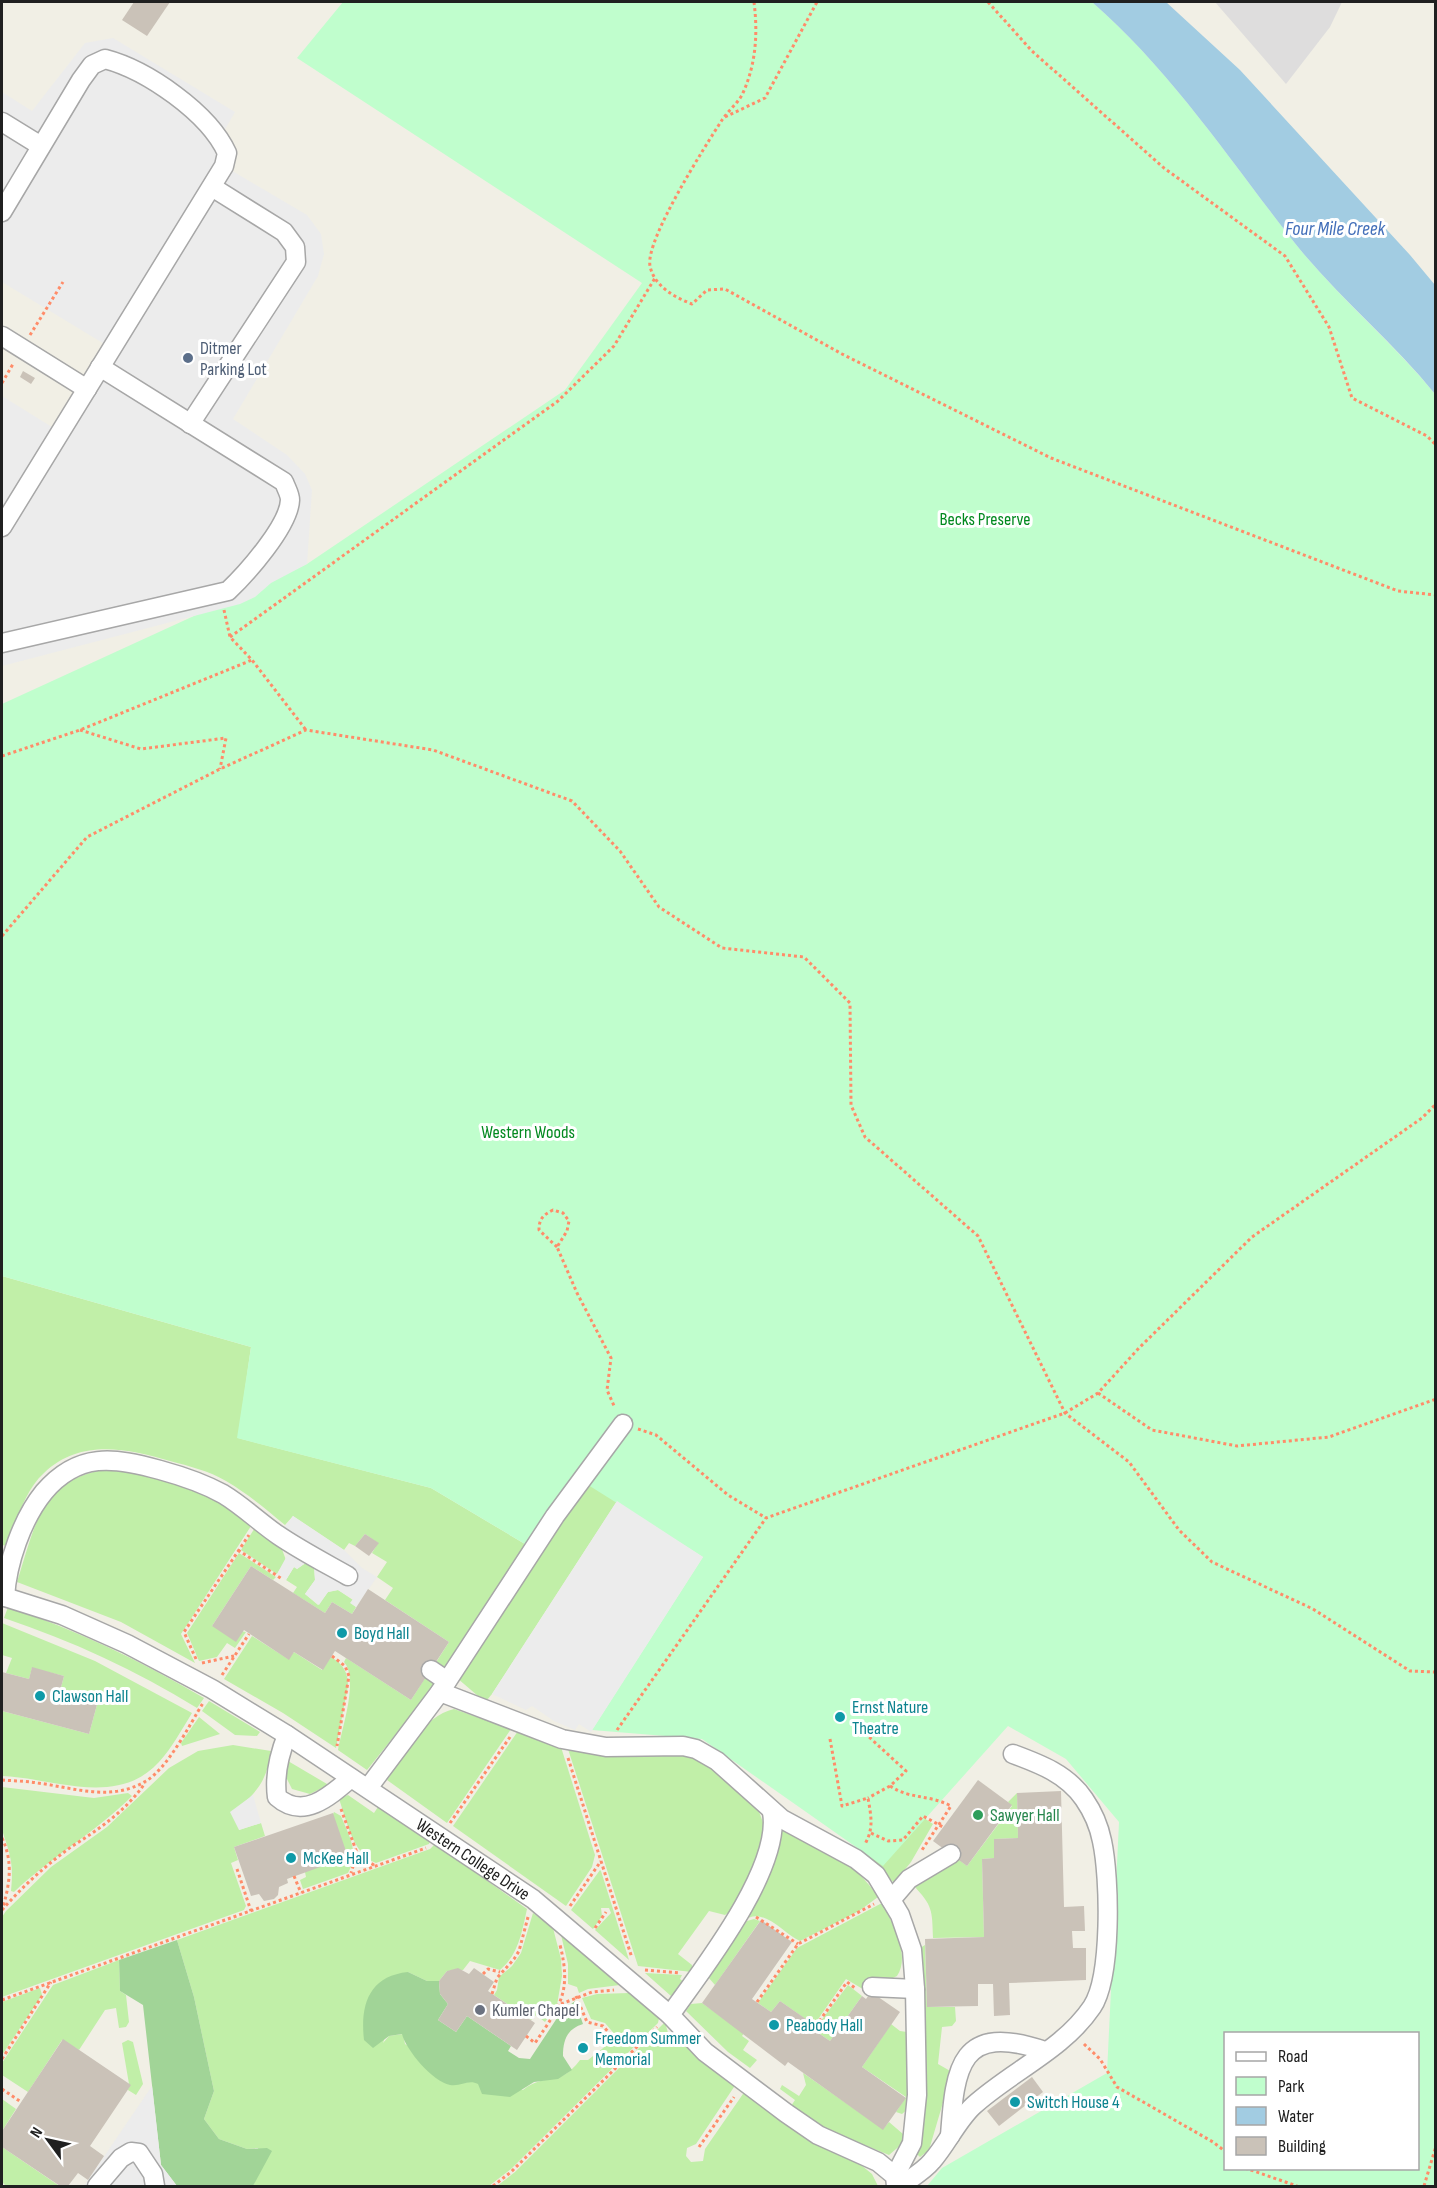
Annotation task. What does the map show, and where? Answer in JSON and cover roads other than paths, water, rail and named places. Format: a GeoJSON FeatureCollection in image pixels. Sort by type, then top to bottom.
{"type":"FeatureCollection","features":[{"type":"Feature","properties":{"kind":"street"},"geometry":{"type":"LineString","coordinates":[[2,212],[81,80],[92,65],[105,59],[121,63],[160,86],[212,126],[227,153],[224,166],[212,187],[2,527]]}},
{"type":"Feature","properties":{"kind":"street"},"geometry":{"type":"LineString","coordinates":[[2,122],[41,146]]}},
{"type":"Feature","properties":{"kind":"street"},"geometry":{"type":"LineString","coordinates":[[190,423],[296,262],[295,247],[284,232],[212,187]]}},
{"type":"Feature","properties":{"kind":"street"},"geometry":{"type":"LineString","coordinates":[[2,336],[87,389]]}},
{"type":"Feature","properties":{"kind":"street"},"geometry":{"type":"LineString","coordinates":[[2,643],[228,591],[250,570],[287,513],[290,498],[284,482],[100,367]]}},
{"type":"Feature","properties":{"kind":"street"},"geometry":{"type":"LineString","coordinates":[[375,1793],[555,1516],[623,1424]]}},
{"type":"Feature","properties":{"kind":"street"},"geometry":{"type":"LineString","coordinates":[[3,1597],[8,1572],[26,1520],[36,1502],[50,1485],[82,1464],[102,1459],[119,1460],[188,1478],[223,1494],[279,1535],[348,1576]]}},
{"type":"Feature","properties":{"kind":"street","name":"Western College Drive"},"geometry":{"type":"LineString","coordinates":[[3,1597],[62,1615],[127,1644],[212,1689],[287,1735],[533,1899],[670,2015],[705,2052],[818,2135],[878,2162],[897,2183]]}},
{"type":"Feature","properties":{"kind":"street"},"geometry":{"type":"LineString","coordinates":[[431,1670],[443,1687],[519,1723],[562,1739],[606,1747],[682,1746],[696,1749],[717,1761],[772,1812],[856,1859],[876,1875],[900,1915],[912,1950],[915,1989],[917,2095],[912,2143],[897,2183]]}},
{"type":"Feature","properties":{"kind":"street"},"geometry":{"type":"LineString","coordinates":[[287,1735],[277,1773],[277,1797],[286,1805],[302,1808],[320,1802],[351,1778]]}},
{"type":"Feature","properties":{"kind":"street"},"geometry":{"type":"LineString","coordinates":[[897,2183],[931,2163],[972,2107],[1070,2032],[1092,2007],[1104,1981],[1108,1926],[1103,1842],[1095,1817],[1083,1798],[1066,1779],[1048,1768],[1013,1754]]}},
{"type":"Feature","properties":{"kind":"street"},"geometry":{"type":"LineString","coordinates":[[670,2015],[736,1922],[770,1847],[775,1828],[772,1812]]}},
{"type":"Feature","properties":{"kind":"street"},"geometry":{"type":"LineString","coordinates":[[889,1897],[909,1879],[951,1854]]}},
{"type":"Feature","properties":{"kind":"street"},"geometry":{"type":"LineString","coordinates":[[872,1987],[915,1989]]}},
{"type":"Feature","properties":{"kind":"street"},"geometry":{"type":"LineString","coordinates":[[950,2138],[957,2075],[972,2052],[987,2043],[1018,2044],[1045,2051]]}},
{"type":"Feature","properties":{"kind":"street"},"geometry":{"type":"LineString","coordinates":[[98,2187],[121,2158],[131,2152],[139,2153],[153,2174],[155,2187]]}},
{"type":"Feature","properties":{"kind":"water","name":"Four Mile Creek"},"geometry":{"type":"Polygon","coordinates":[[[1092,2],[1166,2],[1240,70],[1410,255],[1435,285],[1435,394],[1400,354],[1307,258],[1172,85],[1147,56],[1092,2]]]}},
{"type":"Feature","properties":{"kind":"place","name":"Ditmer Parking Lot"},"geometry":{"type":"Point","coordinates":[188,358]}},
{"type":"Feature","properties":{"kind":"place","name":"Boyd Hall"},"geometry":{"type":"Point","coordinates":[342,1633]}},
{"type":"Feature","properties":{"kind":"place","name":"Clawson Hall"},"geometry":{"type":"Point","coordinates":[40,1696]}},
{"type":"Feature","properties":{"kind":"place","name":"Ernst Nature Theatre"},"geometry":{"type":"Point","coordinates":[840,1717]}},
{"type":"Feature","properties":{"kind":"place","name":"Sawyer Hall"},"geometry":{"type":"Point","coordinates":[978,1815]}},
{"type":"Feature","properties":{"kind":"place","name":"McKee Hall"},"geometry":{"type":"Point","coordinates":[291,1858]}},
{"type":"Feature","properties":{"kind":"place","name":"Kumler Chapel"},"geometry":{"type":"Point","coordinates":[480,2010]}},
{"type":"Feature","properties":{"kind":"place","name":"Peabody Hall"},"geometry":{"type":"Point","coordinates":[774,2025]}},
{"type":"Feature","properties":{"kind":"place","name":"Freedom Summer Memorial"},"geometry":{"type":"Point","coordinates":[583,2048]}},
{"type":"Feature","properties":{"kind":"place","name":"Switch House 4"},"geometry":{"type":"Point","coordinates":[1015,2102]}},
{"type":"Feature","properties":{"kind":"park label","name":"Becks Preserve"},"geometry":{"type":"Point","coordinates":[985,519]}},
{"type":"Feature","properties":{"kind":"park label","name":"Western Woods"},"geometry":{"type":"Point","coordinates":[528,1132]}}]}
